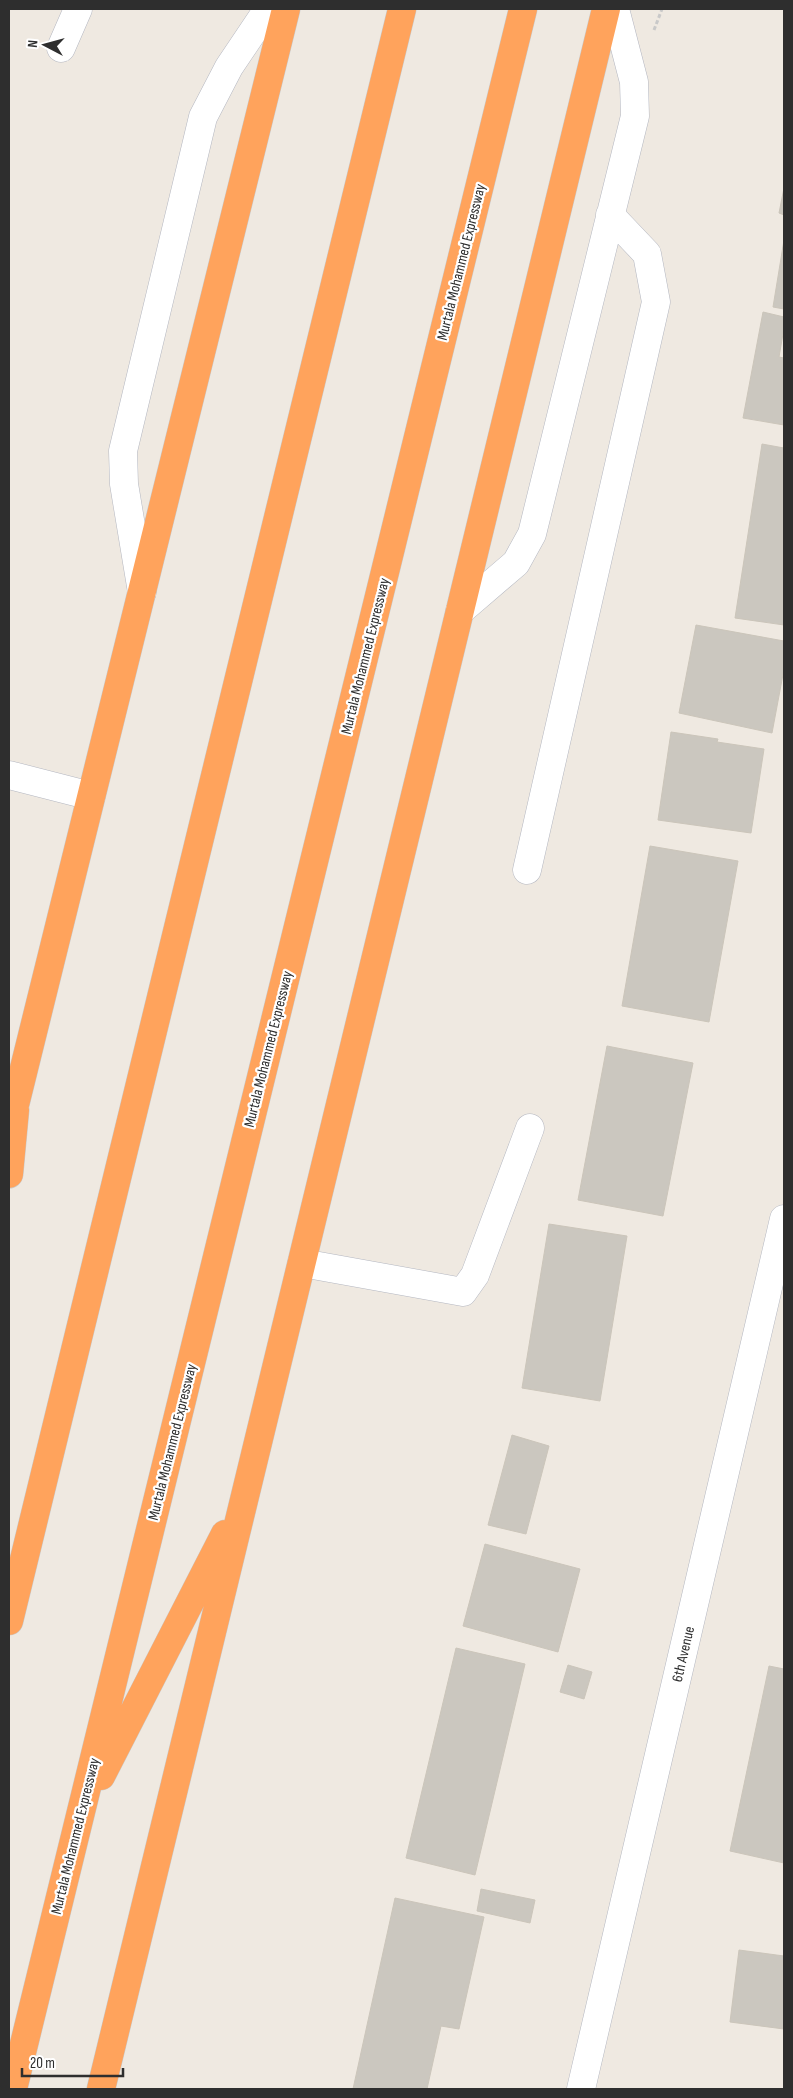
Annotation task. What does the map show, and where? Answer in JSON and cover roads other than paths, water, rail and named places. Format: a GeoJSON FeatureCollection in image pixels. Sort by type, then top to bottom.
{"type":"FeatureCollection","features":[{"type":"Feature","properties":{"kind":"highway"},"geometry":{"type":"LineString","coordinates":[[9,1129],[286,9]]}},
{"type":"Feature","properties":{"kind":"highway"},"geometry":{"type":"LineString","coordinates":[[9,1622],[402,9]]}},
{"type":"Feature","properties":{"kind":"highway","name":"Murtala Mohammed Expressway"},"geometry":{"type":"LineString","coordinates":[[13,2089],[523,9]]}},
{"type":"Feature","properties":{"kind":"highway"},"geometry":{"type":"LineString","coordinates":[[101,2089],[606,9]]}},
{"type":"Feature","properties":{"kind":"highway"},"geometry":{"type":"LineString","coordinates":[[9,1174],[16,1101]]}},
{"type":"Feature","properties":{"kind":"highway"},"geometry":{"type":"LineString","coordinates":[[80,1817],[246,1493]]}},
{"type":"Feature","properties":{"kind":"street"},"geometry":{"type":"LineString","coordinates":[[61,48],[78,9]]}},
{"type":"Feature","properties":{"kind":"street"},"geometry":{"type":"LineString","coordinates":[[142,592],[124,484],[123,451],[203,117],[230,67],[268,9]]}},
{"type":"Feature","properties":{"kind":"street"},"geometry":{"type":"LineString","coordinates":[[460,611],[516,563],[532,534],[635,116],[634,82],[615,9]]}},
{"type":"Feature","properties":{"kind":"street"},"geometry":{"type":"LineString","coordinates":[[527,870],[656,302],[647,254],[610,216]]}},
{"type":"Feature","properties":{"kind":"street"},"geometry":{"type":"LineString","coordinates":[[9,775],[91,796]]}},
{"type":"Feature","properties":{"kind":"street"},"geometry":{"type":"LineString","coordinates":[[302,1263],[463,1292],[475,1275],[530,1128]]}},
{"type":"Feature","properties":{"kind":"street","name":"6th Avenue"},"geometry":{"type":"LineString","coordinates":[[581,2089],[784,1219]]}}]}
